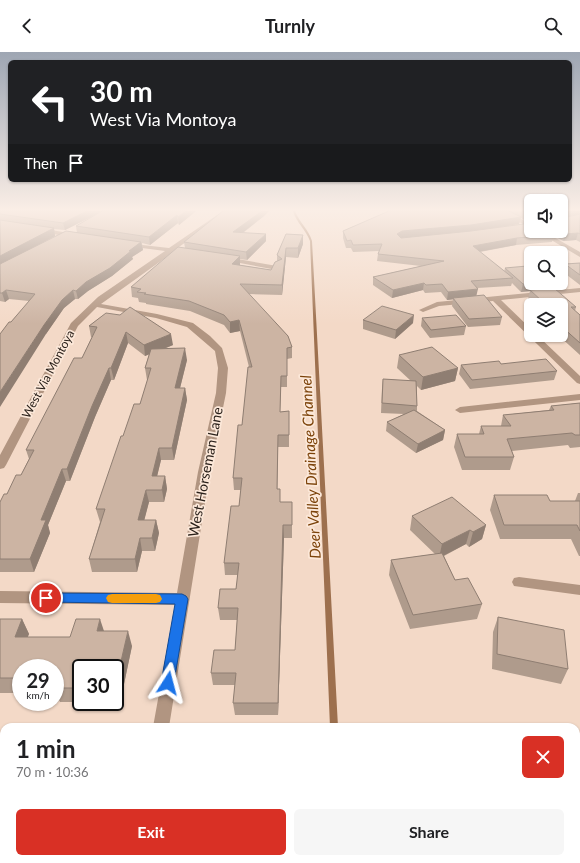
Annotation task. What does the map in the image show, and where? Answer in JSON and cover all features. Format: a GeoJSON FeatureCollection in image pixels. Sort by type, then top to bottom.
{"type":"FeatureCollection","features":[{"type":"Feature","properties":{"kind":"street"},"geometry":{"type":"LineString","coordinates":[[161,249],[175,251]]}},
{"type":"Feature","properties":{"kind":"street","name":"West Via Montoya"},"geometry":{"type":"LineString","coordinates":[[0,465],[74,325],[101,299],[178,249]]}},
{"type":"Feature","properties":{"kind":"street"},"geometry":{"type":"LineString","coordinates":[[569,249],[580,255]]}},
{"type":"Feature","properties":{"kind":"street"},"geometry":{"type":"LineString","coordinates":[[218,258],[277,268]]}},
{"type":"Feature","properties":{"kind":"street"},"geometry":{"type":"LineString","coordinates":[[423,310],[437,304],[580,290]]}},
{"type":"Feature","properties":{"kind":"street"},"geometry":{"type":"LineString","coordinates":[[495,299],[524,326]]}},
{"type":"Feature","properties":{"kind":"street","name":"West Horseman Lane"},"geometry":{"type":"LineString","coordinates":[[96,305],[157,316],[190,325],[207,338],[219,350],[223,368],[221,393],[204,472],[162,723]]}},
{"type":"Feature","properties":{"kind":"street"},"geometry":{"type":"LineString","coordinates":[[540,342],[580,381]]}},
{"type":"Feature","properties":{"kind":"street"},"geometry":{"type":"LineString","coordinates":[[460,410],[580,396]]}},
{"type":"Feature","properties":{"kind":"street"},"geometry":{"type":"LineString","coordinates":[[519,582],[580,590]]}},
{"type":"Feature","properties":{"kind":"street"},"geometry":{"type":"LineString","coordinates":[[0,597],[182,599]]}},
{"type":"Feature","properties":{"kind":"building"},"geometry":{"type":"Polygon","coordinates":[[[0,249],[14,249],[0,256],[0,249]]]}},
{"type":"Feature","properties":{"kind":"building"},"geometry":{"type":"Polygon","coordinates":[[[30,249],[132,249],[110,268],[86,282],[76,291],[73,290],[62,300],[0,392],[0,334],[35,294],[6,290],[0,293],[0,264],[30,249]]]}},
{"type":"Feature","properties":{"kind":"building"},"geometry":{"type":"Polygon","coordinates":[[[176,249],[191,249],[240,256],[232,264],[271,270],[275,262],[282,259],[277,255],[280,249],[286,249],[282,285],[240,284],[288,336],[292,347],[287,348],[287,376],[281,376],[280,412],[289,411],[289,435],[278,435],[277,489],[280,489],[280,502],[292,502],[292,525],[283,525],[278,703],[233,703],[236,673],[211,673],[214,650],[235,650],[238,608],[218,608],[220,589],[236,589],[239,563],[224,563],[231,506],[239,506],[242,478],[233,478],[238,425],[242,425],[248,367],[252,367],[239,320],[230,322],[224,315],[189,301],[144,294],[146,293],[137,292],[141,289],[131,287],[176,249]]]}},
{"type":"Feature","properties":{"kind":"building"},"geometry":{"type":"Polygon","coordinates":[[[226,249],[250,249],[246,252],[226,249]]]}},
{"type":"Feature","properties":{"kind":"building"},"geometry":{"type":"Polygon","coordinates":[[[380,249],[477,249],[513,278],[471,281],[478,289],[448,292],[442,284],[426,285],[424,283],[393,290],[373,277],[444,261],[378,254],[380,249]]]}},
{"type":"Feature","properties":{"kind":"building"},"geometry":{"type":"Polygon","coordinates":[[[580,263],[580,275],[568,266],[568,264],[580,263]]]}},
{"type":"Feature","properties":{"kind":"building"},"geometry":{"type":"Polygon","coordinates":[[[524,266],[524,284],[523,284],[505,268],[524,266]]]}},
{"type":"Feature","properties":{"kind":"building"},"geometry":{"type":"Polygon","coordinates":[[[530,290],[556,290],[566,298],[539,298],[530,290]]]}},
{"type":"Feature","properties":{"kind":"building"},"geometry":{"type":"Polygon","coordinates":[[[484,295],[502,317],[469,319],[453,298],[484,295]]]}},
{"type":"Feature","properties":{"kind":"building"},"geometry":{"type":"Polygon","coordinates":[[[568,300],[576,307],[571,307],[580,315],[580,343],[568,332],[568,300]]]}},
{"type":"Feature","properties":{"kind":"building"},"geometry":{"type":"Polygon","coordinates":[[[382,306],[414,315],[396,330],[363,320],[382,306]]]}},
{"type":"Feature","properties":{"kind":"building"},"geometry":{"type":"Polygon","coordinates":[[[130,307],[171,334],[144,345],[126,332],[111,368],[109,368],[92,406],[67,469],[62,469],[41,520],[46,520],[30,559],[0,559],[0,502],[4,494],[7,494],[16,475],[21,475],[34,450],[26,450],[74,358],[82,358],[97,327],[89,326],[106,313],[120,315],[130,307]]]}},
{"type":"Feature","properties":{"kind":"building"},"geometry":{"type":"Polygon","coordinates":[[[456,315],[466,326],[431,330],[422,318],[456,315]]]}},
{"type":"Feature","properties":{"kind":"building"},"geometry":{"type":"Polygon","coordinates":[[[432,347],[458,368],[423,377],[399,355],[432,347]]]}},
{"type":"Feature","properties":{"kind":"building"},"geometry":{"type":"Polygon","coordinates":[[[185,348],[175,388],[185,388],[172,448],[159,448],[152,476],[165,476],[162,490],[146,490],[138,520],[156,520],[152,538],[140,538],[135,559],[89,559],[105,509],[96,509],[121,436],[123,436],[134,404],[140,404],[151,368],[145,368],[151,349],[185,348]]]}},
{"type":"Feature","properties":{"kind":"building"},"geometry":{"type":"Polygon","coordinates":[[[546,359],[557,371],[472,380],[461,365],[499,361],[501,364],[546,359]]]}},
{"type":"Feature","properties":{"kind":"building"},"geometry":{"type":"Polygon","coordinates":[[[383,379],[416,381],[417,406],[382,403],[383,379]]]}},
{"type":"Feature","properties":{"kind":"building"},"geometry":{"type":"Polygon","coordinates":[[[580,403],[580,435],[575,435],[572,433],[507,439],[514,457],[465,457],[457,434],[484,434],[481,426],[511,426],[503,415],[554,410],[551,406],[580,403]]]}},
{"type":"Feature","properties":{"kind":"building"},"geometry":{"type":"Polygon","coordinates":[[[414,410],[445,430],[418,444],[387,422],[414,410]]]}},
{"type":"Feature","properties":{"kind":"building"},"geometry":{"type":"Polygon","coordinates":[[[494,495],[547,495],[550,501],[580,501],[580,531],[577,525],[504,525],[494,495]]]}},
{"type":"Feature","properties":{"kind":"building"},"geometry":{"type":"Polygon","coordinates":[[[452,497],[486,525],[473,532],[470,530],[442,544],[412,516],[452,497]]]}},
{"type":"Feature","properties":{"kind":"building"},"geometry":{"type":"Polygon","coordinates":[[[442,553],[455,580],[468,578],[482,604],[413,615],[391,560],[442,553]]]}},
{"type":"Feature","properties":{"kind":"building"},"geometry":{"type":"Polygon","coordinates":[[[498,617],[564,630],[568,669],[497,654],[498,617]]]}},
{"type":"Feature","properties":{"kind":"building"},"geometry":{"type":"Polygon","coordinates":[[[0,619],[22,619],[15,637],[70,637],[76,619],[100,619],[97,631],[128,631],[122,659],[72,659],[72,688],[64,688],[64,659],[12,659],[12,678],[0,678],[0,619]]]}},
{"type":"Feature","properties":{"kind":"waterway","name":"Deer Valley Drainage Channel"},"geometry":{"type":"LineString","coordinates":[[311,249],[334,723]]}},
{"type":"Feature","properties":{"kind":"slow traffic"},"geometry":{"type":"LineString","coordinates":[[112,598],[156,599]]}},
{"type":"Feature","properties":{"kind":"route"},"geometry":{"type":"LineString","coordinates":[[46,598],[182,599],[168,683]]}}]}
